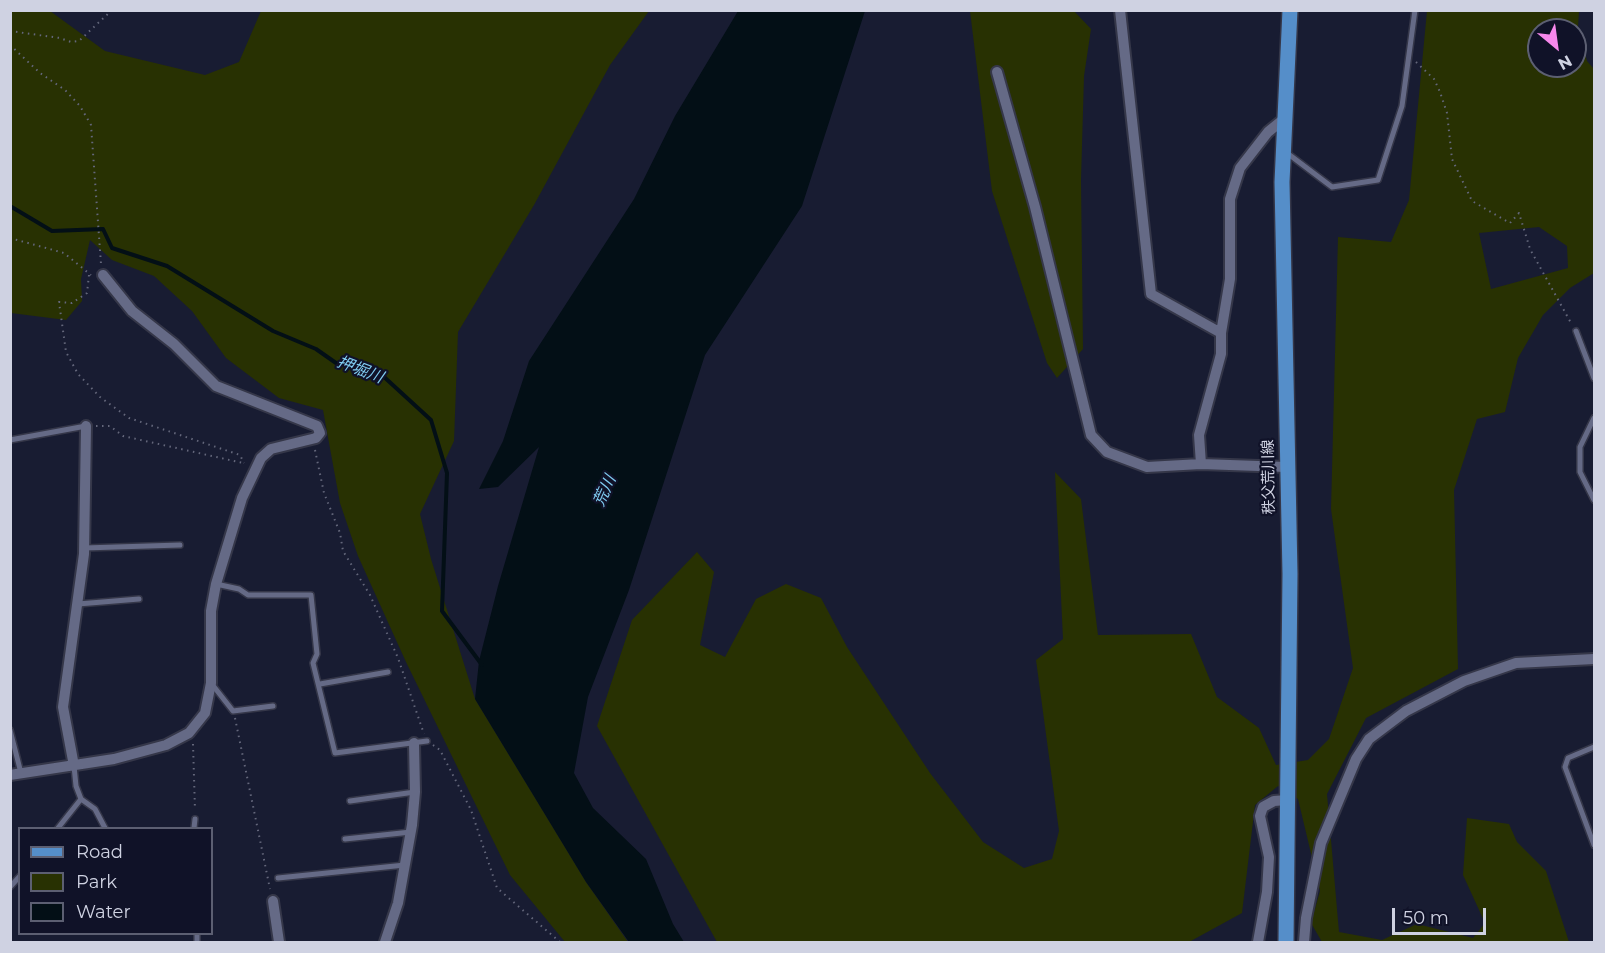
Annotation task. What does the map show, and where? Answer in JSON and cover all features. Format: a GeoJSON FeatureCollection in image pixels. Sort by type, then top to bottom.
{"type":"FeatureCollection","features":[{"type":"Feature","properties":{"kind":"main road","name":"秩父荒川線"},"geometry":{"type":"LineString","coordinates":[[1286,942],[1290,574],[1283,150],[1290,10]]}},
{"type":"Feature","properties":{"kind":"street"},"geometry":{"type":"LineString","coordinates":[[1120,10],[1151,294],[1154,299],[1221,333]]}},
{"type":"Feature","properties":{"kind":"street"},"geometry":{"type":"LineString","coordinates":[[997,72],[1035,207],[1091,435],[1107,452],[1147,467],[1201,464],[1287,467]]}},
{"type":"Feature","properties":{"kind":"street"},"geometry":{"type":"LineString","coordinates":[[1201,464],[1199,435],[1221,354],[1221,333],[1230,279],[1230,199],[1240,168],[1268,132],[1284,119]]}},
{"type":"Feature","properties":{"kind":"street"},"geometry":{"type":"LineString","coordinates":[[16,774],[114,759],[166,745],[189,733],[206,713],[211,683],[211,611],[216,584],[242,498],[258,466],[271,448],[316,438],[320,433],[317,426],[216,386],[174,344],[132,311],[103,275]]}},
{"type":"Feature","properties":{"kind":"street"},"geometry":{"type":"LineString","coordinates":[[74,766],[63,707],[84,548],[86,426]]}},
{"type":"Feature","properties":{"kind":"street"},"geometry":{"type":"LineString","coordinates":[[1304,942],[1306,918],[1321,843],[1356,759],[1369,739],[1406,711],[1464,681],[1516,663],[1594,659]]}},
{"type":"Feature","properties":{"kind":"street"},"geometry":{"type":"LineString","coordinates":[[385,942],[398,903],[411,832],[415,792],[414,743]]}},
{"type":"Feature","properties":{"kind":"street"},"geometry":{"type":"LineString","coordinates":[[1258,942],[1267,891],[1269,857],[1260,816],[1263,807],[1274,801],[1287,800]]}},
{"type":"Feature","properties":{"kind":"street"},"geometry":{"type":"LineString","coordinates":[[273,901],[279,942]]}},
{"type":"Feature","properties":{"kind":"lane"},"geometry":{"type":"LineString","coordinates":[[1283,150],[1332,187],[1378,180],[1402,106],[1415,10]]}},
{"type":"Feature","properties":{"kind":"lane"},"geometry":{"type":"LineString","coordinates":[[1576,331],[1594,378]]}},
{"type":"Feature","properties":{"kind":"lane"},"geometry":{"type":"LineString","coordinates":[[1594,418],[1580,447],[1580,472],[1594,500]]}},
{"type":"Feature","properties":{"kind":"lane"},"geometry":{"type":"LineString","coordinates":[[10,440],[86,426]]}},
{"type":"Feature","properties":{"kind":"lane"},"geometry":{"type":"LineString","coordinates":[[84,548],[180,544]]}},
{"type":"Feature","properties":{"kind":"lane"},"geometry":{"type":"LineString","coordinates":[[216,584],[239,589],[248,595],[311,595],[318,654],[313,663],[320,684],[335,753],[427,741]]}},
{"type":"Feature","properties":{"kind":"lane"},"geometry":{"type":"LineString","coordinates":[[78,604],[139,599]]}},
{"type":"Feature","properties":{"kind":"lane"},"geometry":{"type":"LineString","coordinates":[[320,684],[388,672]]}},
{"type":"Feature","properties":{"kind":"lane"},"geometry":{"type":"LineString","coordinates":[[211,683],[233,711],[273,706]]}},
{"type":"Feature","properties":{"kind":"lane"},"geometry":{"type":"LineString","coordinates":[[10,730],[16,774]]}},
{"type":"Feature","properties":{"kind":"lane"},"geometry":{"type":"LineString","coordinates":[[1594,747],[1568,758],[1564,767],[1594,844]]}},
{"type":"Feature","properties":{"kind":"lane"},"geometry":{"type":"LineString","coordinates":[[74,766],[76,786],[81,800],[95,809],[104,827]]}},
{"type":"Feature","properties":{"kind":"lane"},"geometry":{"type":"LineString","coordinates":[[350,801],[415,792]]}},
{"type":"Feature","properties":{"kind":"lane"},"geometry":{"type":"LineString","coordinates":[[59,827],[81,800]]}},
{"type":"Feature","properties":{"kind":"lane"},"geometry":{"type":"LineString","coordinates":[[194,827],[195,819]]}},
{"type":"Feature","properties":{"kind":"lane"},"geometry":{"type":"LineString","coordinates":[[345,838],[411,832]]}},
{"type":"Feature","properties":{"kind":"lane"},"geometry":{"type":"LineString","coordinates":[[278,878],[405,865]]}},
{"type":"Feature","properties":{"kind":"path"},"geometry":{"type":"LineString","coordinates":[[10,32],[60,38],[70,42],[80,41],[112,10]]}},
{"type":"Feature","properties":{"kind":"path"},"geometry":{"type":"LineString","coordinates":[[10,45],[40,73],[65,90],[80,106],[91,125],[97,229],[103,275],[89,275],[64,253],[10,238]]}},
{"type":"Feature","properties":{"kind":"path"},"geometry":{"type":"LineString","coordinates":[[1410,56],[1434,79],[1440,93],[1447,113],[1452,159],[1472,201],[1510,223],[1519,213],[1530,249],[1576,331]]}},
{"type":"Feature","properties":{"kind":"path"},"geometry":{"type":"LineString","coordinates":[[89,275],[87,293],[72,303],[59,302],[66,352],[78,374],[100,397],[129,418],[240,456],[244,463]]}},
{"type":"Feature","properties":{"kind":"path"},"geometry":{"type":"LineString","coordinates":[[86,426],[110,426],[123,436],[258,466]]}},
{"type":"Feature","properties":{"kind":"path"},"geometry":{"type":"LineString","coordinates":[[316,438],[315,449],[324,493],[340,532],[343,551],[370,596],[398,658],[427,741],[440,750],[471,810],[497,888],[560,942]]}},
{"type":"Feature","properties":{"kind":"path"},"geometry":{"type":"LineString","coordinates":[[233,711],[273,901]]}},
{"type":"Feature","properties":{"kind":"path"},"geometry":{"type":"LineString","coordinates":[[189,733],[193,744],[195,819]]}},
{"type":"Feature","properties":{"kind":"green space"},"geometry":{"type":"Polygon","coordinates":[[[11,11],[50,11],[105,51],[205,75],[239,62],[261,11],[649,11],[610,65],[534,205],[458,332],[454,441],[420,514],[431,559],[475,699],[586,882],[628,942],[565,942],[510,875],[406,662],[358,556],[340,503],[323,410],[279,398],[226,358],[192,311],[154,276],[112,260],[90,240],[81,279],[82,301],[66,320],[11,313],[11,11]]]}},
{"type":"Feature","properties":{"kind":"green space"},"geometry":{"type":"Polygon","coordinates":[[[970,11],[1074,11],[1091,29],[1084,76],[1081,180],[1083,349],[1057,378],[1047,363],[992,191],[970,11]]]}},
{"type":"Feature","properties":{"kind":"green space"},"geometry":{"type":"Polygon","coordinates":[[[1427,11],[1579,11],[1579,18],[1527,18],[1527,78],[1587,78],[1587,61],[1594,69],[1594,273],[1570,288],[1543,315],[1518,358],[1505,412],[1477,419],[1454,490],[1458,669],[1366,718],[1327,794],[1339,932],[1382,940],[1417,924],[1473,938],[1485,923],[1463,875],[1467,818],[1509,824],[1517,842],[1546,871],[1569,942],[1322,942],[1311,923],[1320,891],[1298,799],[1278,786],[1255,805],[1242,913],[1189,942],[717,942],[597,726],[632,620],[697,552],[714,572],[700,645],[725,657],[756,599],[786,584],[821,598],[847,647],[930,773],[983,842],[1024,868],[1052,859],[1059,831],[1036,660],[1063,639],[1055,472],[1081,499],[1098,635],[1191,634],[1217,697],[1259,728],[1276,765],[1308,760],[1329,739],[1353,668],[1331,509],[1338,237],[1391,242],[1409,200],[1427,11]],[[1539,227],[1479,233],[1491,289],[1568,268],[1567,246],[1539,227]]]}},
{"type":"Feature","properties":{"kind":"water","name":"荒川"},"geometry":{"type":"Polygon","coordinates":[[[738,11],[865,11],[802,206],[705,355],[629,590],[588,697],[574,773],[593,808],[646,859],[673,924],[684,942],[629,942],[586,882],[475,699],[479,661],[498,586],[539,447],[498,487],[479,489],[503,441],[529,361],[634,199],[675,116],[738,11]]]}},
{"type":"Feature","properties":{"kind":"waterway","name":"押堀川"},"geometry":{"type":"LineString","coordinates":[[10,206],[52,231],[103,229],[112,248],[167,266],[273,331],[316,349],[336,363],[383,376],[431,420],[447,473],[442,611],[482,665]]}}]}
